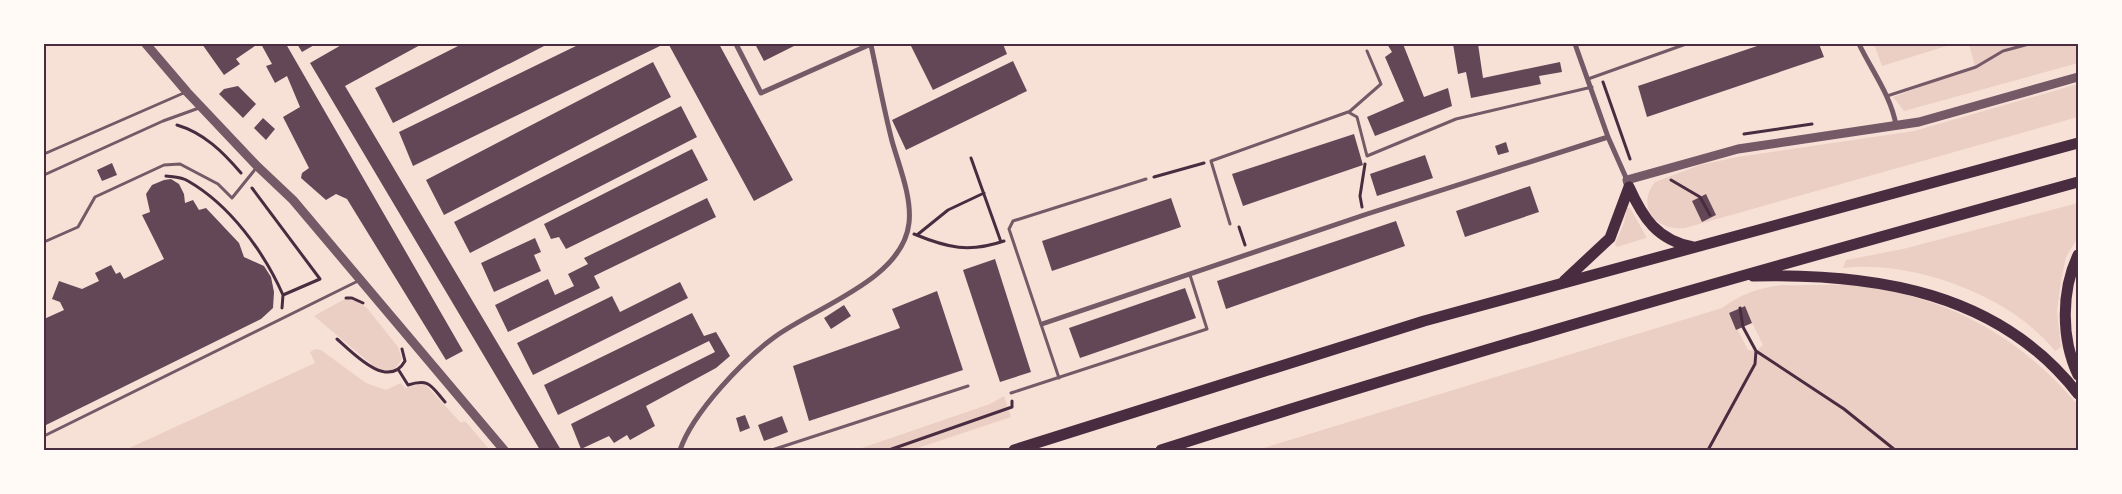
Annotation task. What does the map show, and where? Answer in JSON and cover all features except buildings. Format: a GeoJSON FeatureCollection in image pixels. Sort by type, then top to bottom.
{"type":"FeatureCollection","features":[{"type":"Feature","properties":{"kind":"highway"},"geometry":{"type":"LineString","coordinates":[[1014,450],[1424,321],[2078,143]]}},
{"type":"Feature","properties":{"kind":"highway"},"geometry":{"type":"LineString","coordinates":[[1161,450],[1340,393],[1737,276],[2078,182]]}},
{"type":"Feature","properties":{"kind":"highway"},"geometry":{"type":"LineString","coordinates":[[1628,183],[1648,222],[1678,244],[1696,248]]}},
{"type":"Feature","properties":{"kind":"highway"},"geometry":{"type":"LineString","coordinates":[[1562,283],[1610,238],[1628,183]]}},
{"type":"Feature","properties":{"kind":"highway"},"geometry":{"type":"LineString","coordinates":[[2078,255],[2074,264],[2068,292],[2065,319],[2067,341],[2078,375]]}},
{"type":"Feature","properties":{"kind":"highway"},"geometry":{"type":"LineString","coordinates":[[1737,276],[1788,275],[1881,283],[1914,289],[1953,302],[1993,321],[2029,344],[2078,394]]}},
{"type":"Feature","properties":{"kind":"street"},"geometry":{"type":"LineString","coordinates":[[146,44],[201,107],[257,166],[293,200],[504,450]]}},
{"type":"Feature","properties":{"kind":"street"},"geometry":{"type":"LineString","coordinates":[[680,450],[701,413],[750,355],[799,321],[877,276],[893,261],[910,222],[906,195],[892,142],[871,45],[761,94],[736,44]]}},
{"type":"Feature","properties":{"kind":"street"},"geometry":{"type":"LineString","coordinates":[[1575,44],[1592,87],[1608,137],[1628,183],[1659,170],[1738,148],[1919,122],[2078,77]]}},
{"type":"Feature","properties":{"kind":"street"},"geometry":{"type":"LineString","coordinates":[[1859,44],[1874,76],[1887,96],[1896,126]]}},
{"type":"Feature","properties":{"kind":"street"},"geometry":{"type":"LineString","coordinates":[[1042,324],[1364,215],[1608,137]]}},
{"type":"Feature","properties":{"kind":"lane"},"geometry":{"type":"LineString","coordinates":[[1588,79],[1686,44]]}},
{"type":"Feature","properties":{"kind":"lane"},"geometry":{"type":"LineString","coordinates":[[1887,96],[1976,67],[2003,51],[2029,44]]}},
{"type":"Feature","properties":{"kind":"lane"},"geometry":{"type":"LineString","coordinates":[[1230,224],[1212,161],[1348,112],[1381,84],[1367,51]]}},
{"type":"Feature","properties":{"kind":"lane"},"geometry":{"type":"LineString","coordinates":[[1348,112],[1357,118],[1367,156],[1456,119],[1592,87]]}},
{"type":"Feature","properties":{"kind":"lane"},"geometry":{"type":"LineString","coordinates":[[44,154],[187,92]]}},
{"type":"Feature","properties":{"kind":"lane"},"geometry":{"type":"LineString","coordinates":[[44,175],[163,121],[201,107]]}},
{"type":"Feature","properties":{"kind":"lane"},"geometry":{"type":"LineString","coordinates":[[44,242],[78,227],[95,198],[164,165],[180,164],[218,184],[232,198],[257,166]]}},
{"type":"Feature","properties":{"kind":"lane"},"geometry":{"type":"LineString","coordinates":[[1059,378],[1009,229],[1014,221],[1146,179]]}},
{"type":"Feature","properties":{"kind":"lane"},"geometry":{"type":"LineString","coordinates":[[1011,393],[1207,329],[1190,275]]}},
{"type":"Feature","properties":{"kind":"lane"},"geometry":{"type":"LineString","coordinates":[[44,436],[360,280]]}},
{"type":"Feature","properties":{"kind":"lane"},"geometry":{"type":"LineString","coordinates":[[772,450],[968,386]]}},
{"type":"Feature","properties":{"kind":"path"},"geometry":{"type":"LineString","coordinates":[[1601,74],[1633,165]]}},
{"type":"Feature","properties":{"kind":"path"},"geometry":{"type":"LineString","coordinates":[[163,121],[195,130],[219,150],[246,180],[320,279],[283,296]]}},
{"type":"Feature","properties":{"kind":"path"},"geometry":{"type":"LineString","coordinates":[[1739,135],[1820,123]]}},
{"type":"Feature","properties":{"kind":"path"},"geometry":{"type":"LineString","coordinates":[[1364,215],[1360,196],[1367,156]]}},
{"type":"Feature","properties":{"kind":"path"},"geometry":{"type":"LineString","coordinates":[[972,158],[1001,242]]}},
{"type":"Feature","properties":{"kind":"path"},"geometry":{"type":"LineString","coordinates":[[1146,179],[1212,161]]}},
{"type":"Feature","properties":{"kind":"path"},"geometry":{"type":"LineString","coordinates":[[1659,170],[1665,176],[1700,197],[1710,216]]}},
{"type":"Feature","properties":{"kind":"path"},"geometry":{"type":"LineString","coordinates":[[158,174],[187,179],[217,202],[247,236],[273,273],[283,296],[282,312],[294,313]]}},
{"type":"Feature","properties":{"kind":"path"},"geometry":{"type":"LineString","coordinates":[[917,235],[948,210],[984,193]]}},
{"type":"Feature","properties":{"kind":"path"},"geometry":{"type":"LineString","coordinates":[[1230,224],[1237,222],[1248,255]]}},
{"type":"Feature","properties":{"kind":"path"},"geometry":{"type":"LineString","coordinates":[[907,231],[943,246],[968,249],[983,248],[1012,238]]}},
{"type":"Feature","properties":{"kind":"path"},"geometry":{"type":"LineString","coordinates":[[344,298],[352,298],[368,306]]}},
{"type":"Feature","properties":{"kind":"path"},"geometry":{"type":"LineString","coordinates":[[1708,450],[1756,364],[1756,351],[1743,327],[1740,308]]}},
{"type":"Feature","properties":{"kind":"path"},"geometry":{"type":"LineString","coordinates":[[336,338],[357,357],[382,372],[398,370],[405,362],[402,347]]}},
{"type":"Feature","properties":{"kind":"path"},"geometry":{"type":"LineString","coordinates":[[1756,351],[1844,408],[1895,450]]}},
{"type":"Feature","properties":{"kind":"path"},"geometry":{"type":"LineString","coordinates":[[398,370],[408,384],[421,380],[428,382],[450,408]]}},
{"type":"Feature","properties":{"kind":"path"},"geometry":{"type":"LineString","coordinates":[[889,450],[1012,408],[1011,393]]}},
{"type":"Feature","properties":{"kind":"shaded area"},"geometry":{"type":"Polygon","coordinates":[[[1874,44],[1953,44],[1882,66],[1874,44]]]}},
{"type":"Feature","properties":{"kind":"shaded area"},"geometry":{"type":"Polygon","coordinates":[[[1969,44],[2078,44],[2078,63],[1904,111],[1893,97],[1975,67],[1969,44]]]}},
{"type":"Feature","properties":{"kind":"shaded area"},"geometry":{"type":"Polygon","coordinates":[[[2078,84],[2078,117],[1685,228],[1666,226],[1658,222],[1648,209],[1649,192],[1655,182],[1700,165],[1737,157],[1914,131],[2078,84]]]}},
{"type":"Feature","properties":{"kind":"shaded area"},"geometry":{"type":"Polygon","coordinates":[[[2078,203],[2078,237],[2066,257],[2057,311],[2061,347],[2055,351],[2036,331],[2013,313],[1987,298],[1958,286],[1929,276],[1899,270],[1870,267],[1843,268],[1846,260],[1903,249],[2078,203]]]}},
{"type":"Feature","properties":{"kind":"shaded area"},"geometry":{"type":"Polygon","coordinates":[[[1627,208],[1630,208],[1646,238],[1617,247],[1615,244],[1624,223],[1627,208]]]}},
{"type":"Feature","properties":{"kind":"shaded area"},"geometry":{"type":"Polygon","coordinates":[[[1773,286],[1857,286],[1900,293],[1958,313],[1984,326],[2033,360],[2078,405],[2078,450],[1257,450],[1722,308],[1743,295],[1773,286]],[[1744,306],[1729,313],[1748,350],[1756,351],[1763,345],[1744,306]]]}},
{"type":"Feature","properties":{"kind":"shaded area"},"geometry":{"type":"Polygon","coordinates":[[[345,299],[356,301],[367,308],[398,347],[402,359],[395,369],[388,371],[377,369],[314,316],[345,299]]]}},
{"type":"Feature","properties":{"kind":"shaded area"},"geometry":{"type":"Polygon","coordinates":[[[315,349],[321,350],[366,383],[386,390],[401,383],[405,388],[424,383],[461,423],[465,421],[490,450],[125,450],[315,363],[310,352],[315,349]]]}},
{"type":"Feature","properties":{"kind":"shaded area"},"geometry":{"type":"Polygon","coordinates":[[[1004,396],[1011,417],[912,450],[856,450],[990,404],[1004,396]]]}}]}
